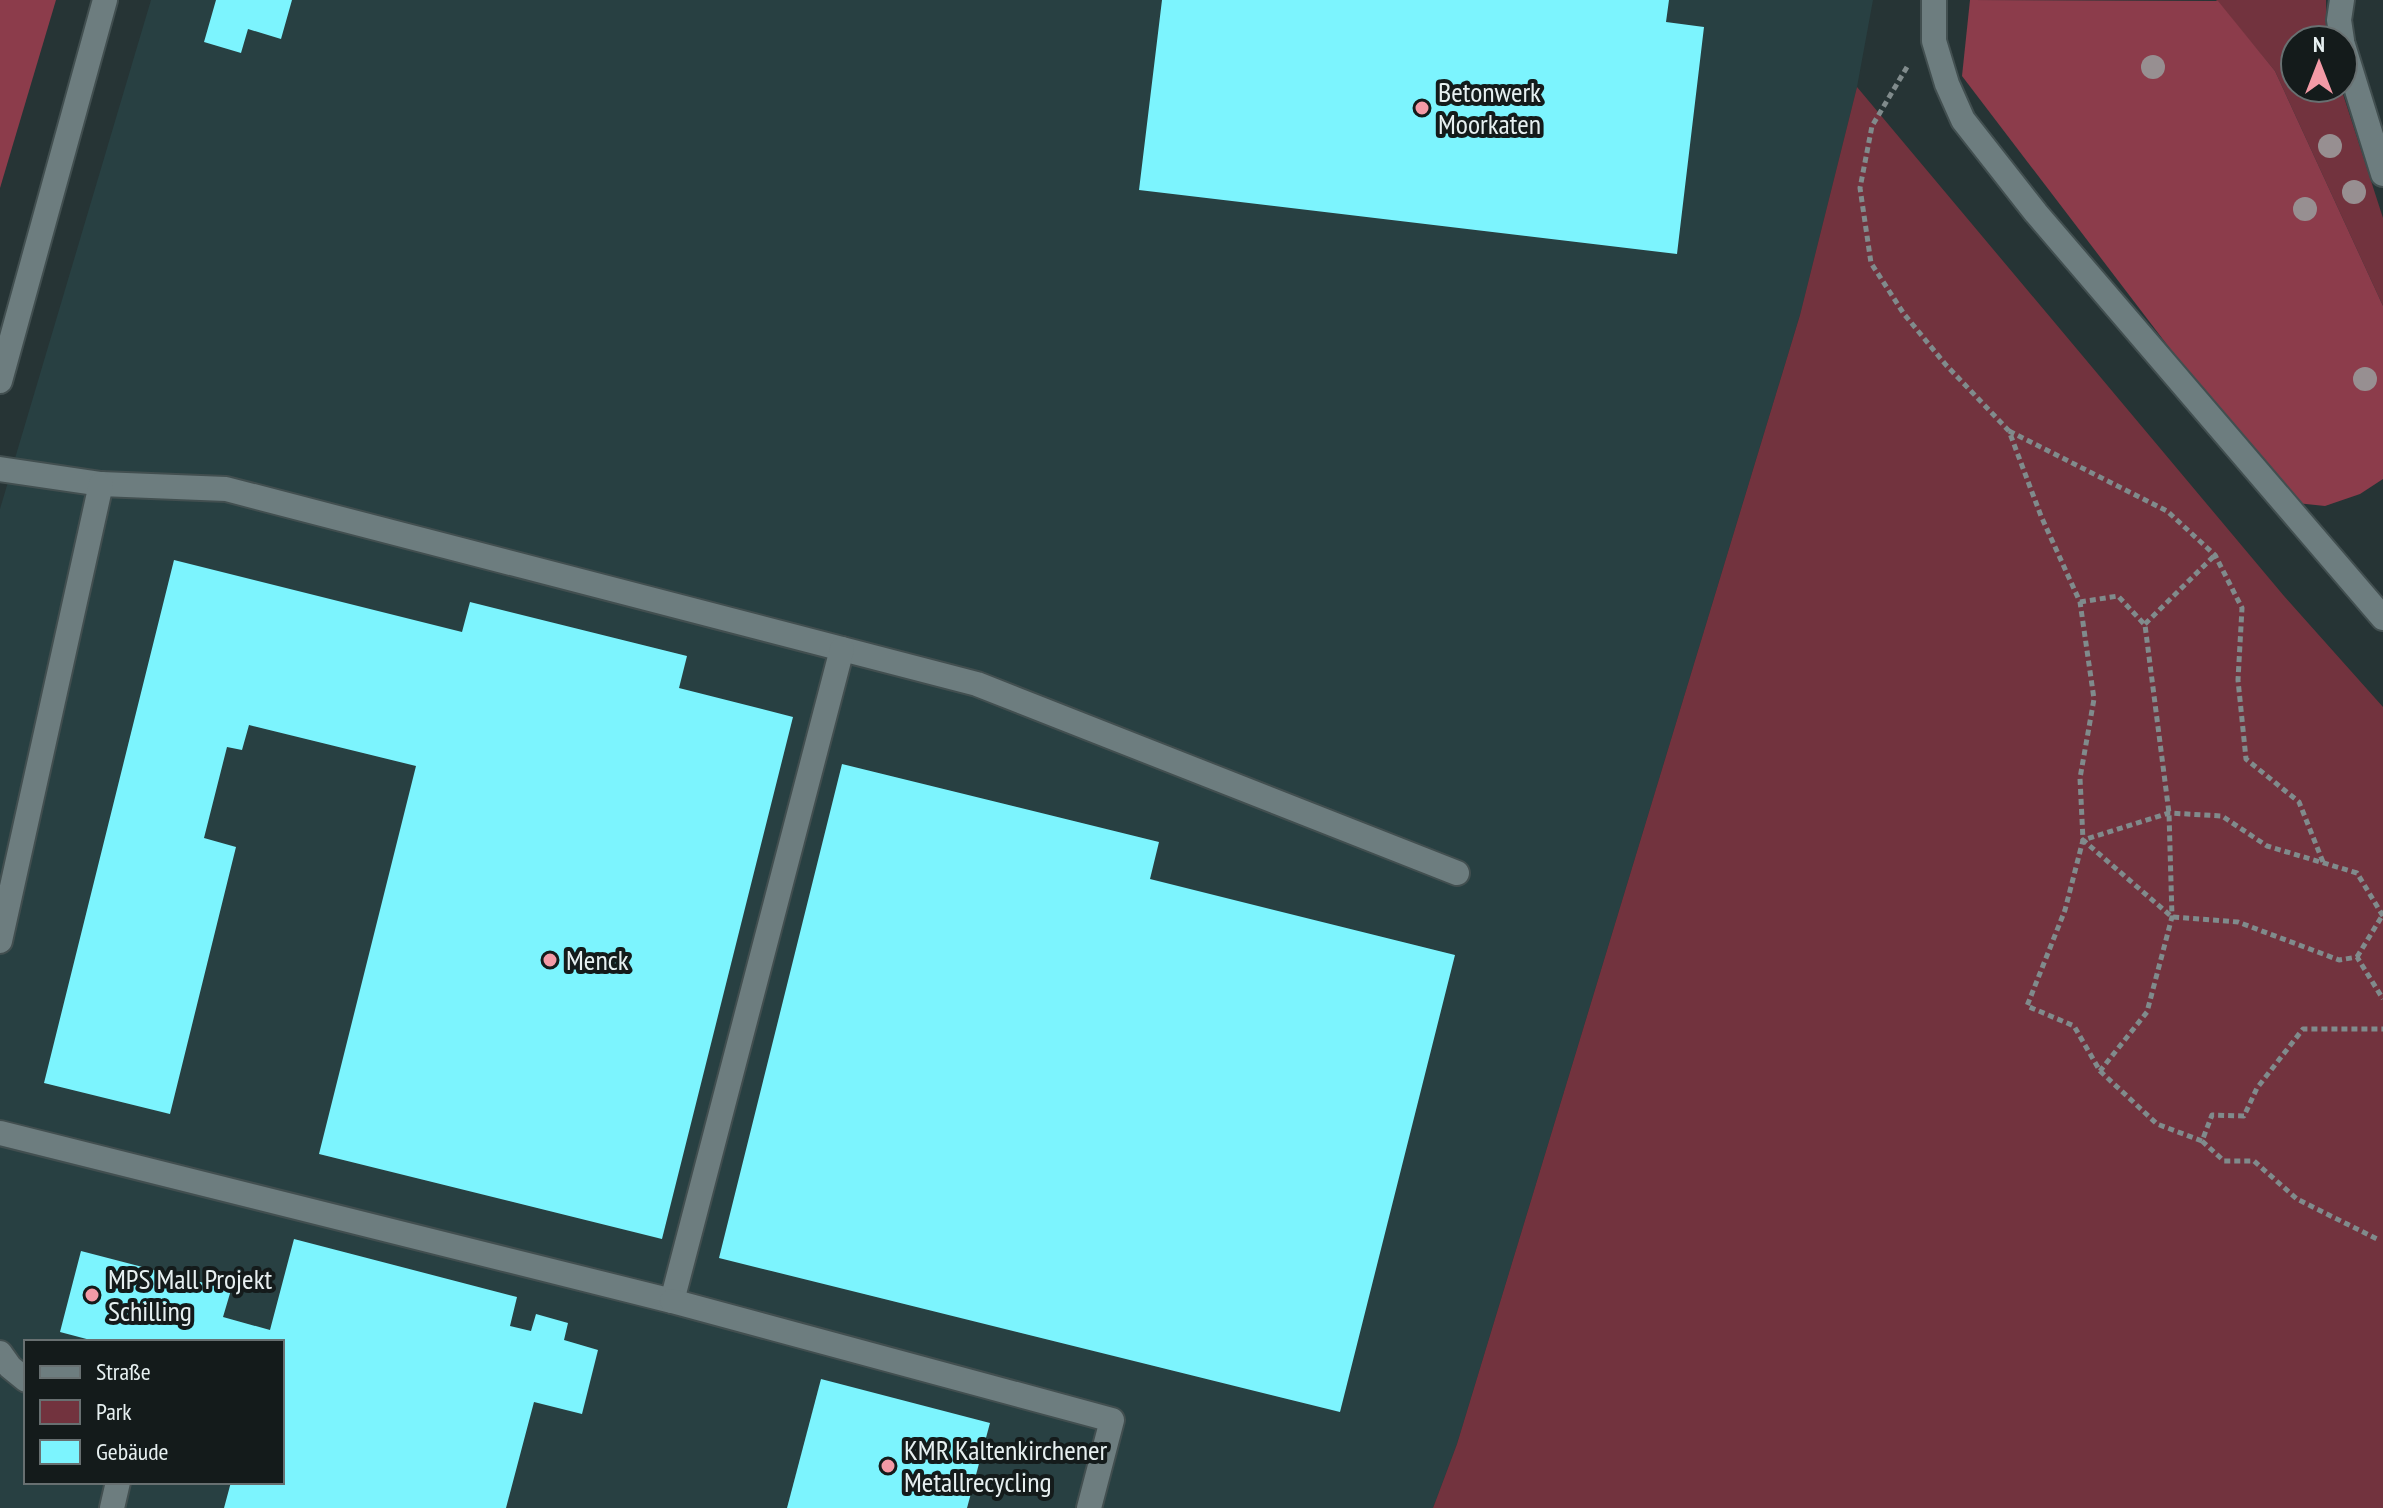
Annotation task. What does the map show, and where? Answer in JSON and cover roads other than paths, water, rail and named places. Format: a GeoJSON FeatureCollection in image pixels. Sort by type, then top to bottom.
{"type":"FeatureCollection","features":[{"type":"Feature","properties":{"kind":"street"},"geometry":{"type":"LineString","coordinates":[[0,381],[105,0]]}},
{"type":"Feature","properties":{"kind":"street"},"geometry":{"type":"LineString","coordinates":[[1934,0],[1934,41],[1947,84],[1963,120],[2036,213],[2383,618]]}},
{"type":"Feature","properties":{"kind":"street"},"geometry":{"type":"LineString","coordinates":[[2340,24],[2342,0]]}},
{"type":"Feature","properties":{"kind":"street"},"geometry":{"type":"LineString","coordinates":[[2359,97],[2383,174]]}},
{"type":"Feature","properties":{"kind":"street"},"geometry":{"type":"LineString","coordinates":[[0,469],[101,484],[226,489],[977,684],[1457,873]]}},
{"type":"Feature","properties":{"kind":"street"},"geometry":{"type":"LineString","coordinates":[[0,941],[101,484]]}},
{"type":"Feature","properties":{"kind":"street"},"geometry":{"type":"LineString","coordinates":[[672,1301],[842,649]]}},
{"type":"Feature","properties":{"kind":"street"},"geometry":{"type":"LineString","coordinates":[[0,1133],[672,1301],[1112,1420],[1089,1508]]}},
{"type":"Feature","properties":{"kind":"street"},"geometry":{"type":"LineString","coordinates":[[0,1353],[24,1378]]}},
{"type":"Feature","properties":{"kind":"street"},"geometry":{"type":"LineString","coordinates":[[112,1508],[118,1484]]}},
{"type":"Feature","properties":{"kind":"place","name":"Betonwerk Moorkaten"},"geometry":{"type":"Point","coordinates":[1422,108]}},
{"type":"Feature","properties":{"kind":"place","name":"Menck"},"geometry":{"type":"Point","coordinates":[550,960]}},
{"type":"Feature","properties":{"kind":"place","name":"MPS Mall Projekt Schilling"},"geometry":{"type":"Point","coordinates":[92,1295]}},
{"type":"Feature","properties":{"kind":"place","name":"KMR Kaltenkirchener Metallrecycling"},"geometry":{"type":"Point","coordinates":[888,1466]}}]}
